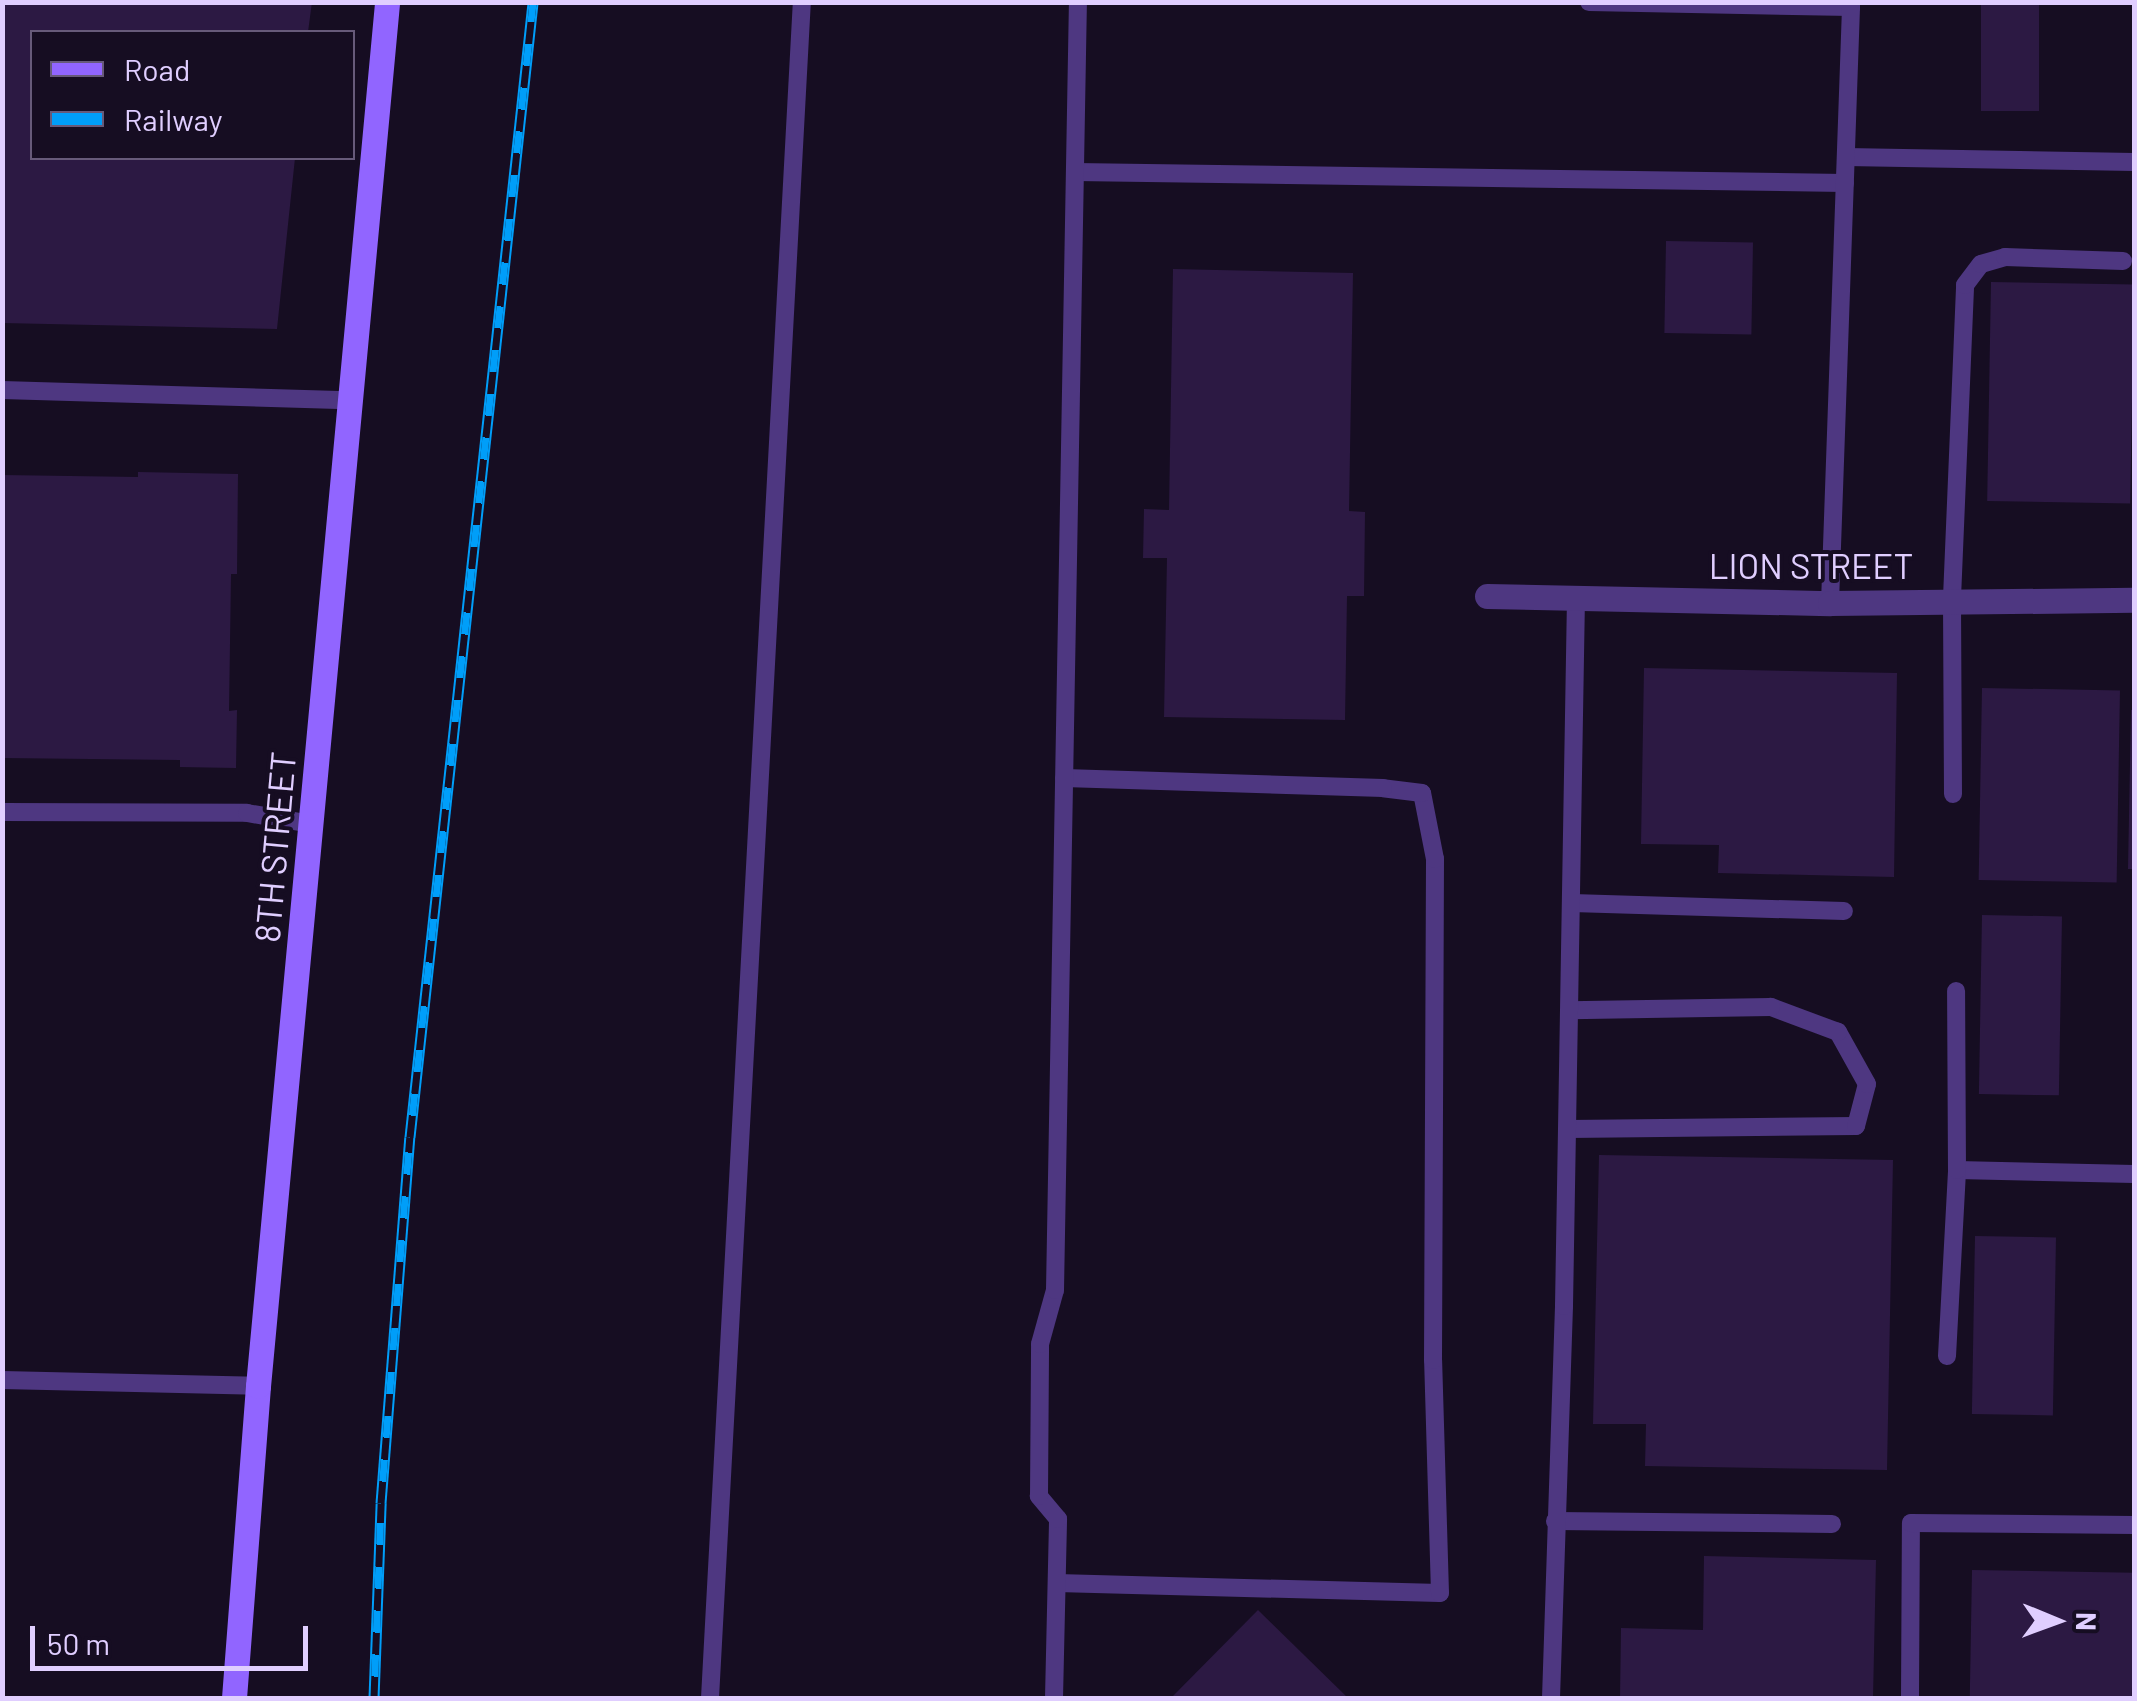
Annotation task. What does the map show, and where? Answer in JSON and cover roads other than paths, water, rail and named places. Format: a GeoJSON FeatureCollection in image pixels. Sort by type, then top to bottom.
{"type":"FeatureCollection","features":[{"type":"Feature","properties":{"kind":"street","name":"8TH STREET"},"geometry":{"type":"LineString","coordinates":[[234,1698],[258,1386],[387,2]]}},
{"type":"Feature","properties":{"kind":"street","name":"LION STREET"},"geometry":{"type":"LineString","coordinates":[[1487,596],[1830,603],[1952,598],[2134,600]]}},
{"type":"Feature","properties":{"kind":"lane"},"geometry":{"type":"LineString","coordinates":[[710,1698],[802,2]]}},
{"type":"Feature","properties":{"kind":"lane"},"geometry":{"type":"LineString","coordinates":[[1054,1698],[1058,1519],[1039,1496],[1040,1344],[1055,1290],[1078,2]]}},
{"type":"Feature","properties":{"kind":"lane"},"geometry":{"type":"LineString","coordinates":[[1590,2],[1851,4],[1830,603]]}},
{"type":"Feature","properties":{"kind":"lane"},"geometry":{"type":"LineString","coordinates":[[1846,157],[2134,162]]}},
{"type":"Feature","properties":{"kind":"lane"},"geometry":{"type":"LineString","coordinates":[[1075,172],[1845,183]]}},
{"type":"Feature","properties":{"kind":"lane"},"geometry":{"type":"LineString","coordinates":[[1953,794],[1952,598],[1965,285],[1981,264],[2005,257],[2123,261]]}},
{"type":"Feature","properties":{"kind":"lane"},"geometry":{"type":"LineString","coordinates":[[2,390],[347,400]]}},
{"type":"Feature","properties":{"kind":"lane"},"geometry":{"type":"LineString","coordinates":[[1551,1698],[1568,1129],[1576,598]]}},
{"type":"Feature","properties":{"kind":"lane"},"geometry":{"type":"LineString","coordinates":[[1057,1583],[1440,1593],[1433,1360],[1435,859],[1422,794],[1382,788],[1064,778]]}},
{"type":"Feature","properties":{"kind":"lane"},"geometry":{"type":"LineString","coordinates":[[2,812],[248,812],[312,824]]}},
{"type":"Feature","properties":{"kind":"lane"},"geometry":{"type":"LineString","coordinates":[[1572,903],[1844,911]]}},
{"type":"Feature","properties":{"kind":"lane"},"geometry":{"type":"LineString","coordinates":[[1947,1356],[1956,1170],[1956,991]]}},
{"type":"Feature","properties":{"kind":"lane"},"geometry":{"type":"LineString","coordinates":[[1568,1129],[1856,1126],[1866,1084],[1838,1032],[1772,1007],[1570,1010]]}},
{"type":"Feature","properties":{"kind":"lane"},"geometry":{"type":"LineString","coordinates":[[1956,1170],[2134,1174]]}},
{"type":"Feature","properties":{"kind":"lane"},"geometry":{"type":"LineString","coordinates":[[2,1380],[258,1386]]}},
{"type":"Feature","properties":{"kind":"lane"},"geometry":{"type":"LineString","coordinates":[[1555,1521],[1832,1524]]}},
{"type":"Feature","properties":{"kind":"lane"},"geometry":{"type":"LineString","coordinates":[[1910,1698],[1912,1523],[2134,1524]]}},
{"type":"Feature","properties":{"kind":"railway"},"geometry":{"type":"LineString","coordinates":[[374,1698],[381,1503],[410,1137],[533,2]]}}]}
